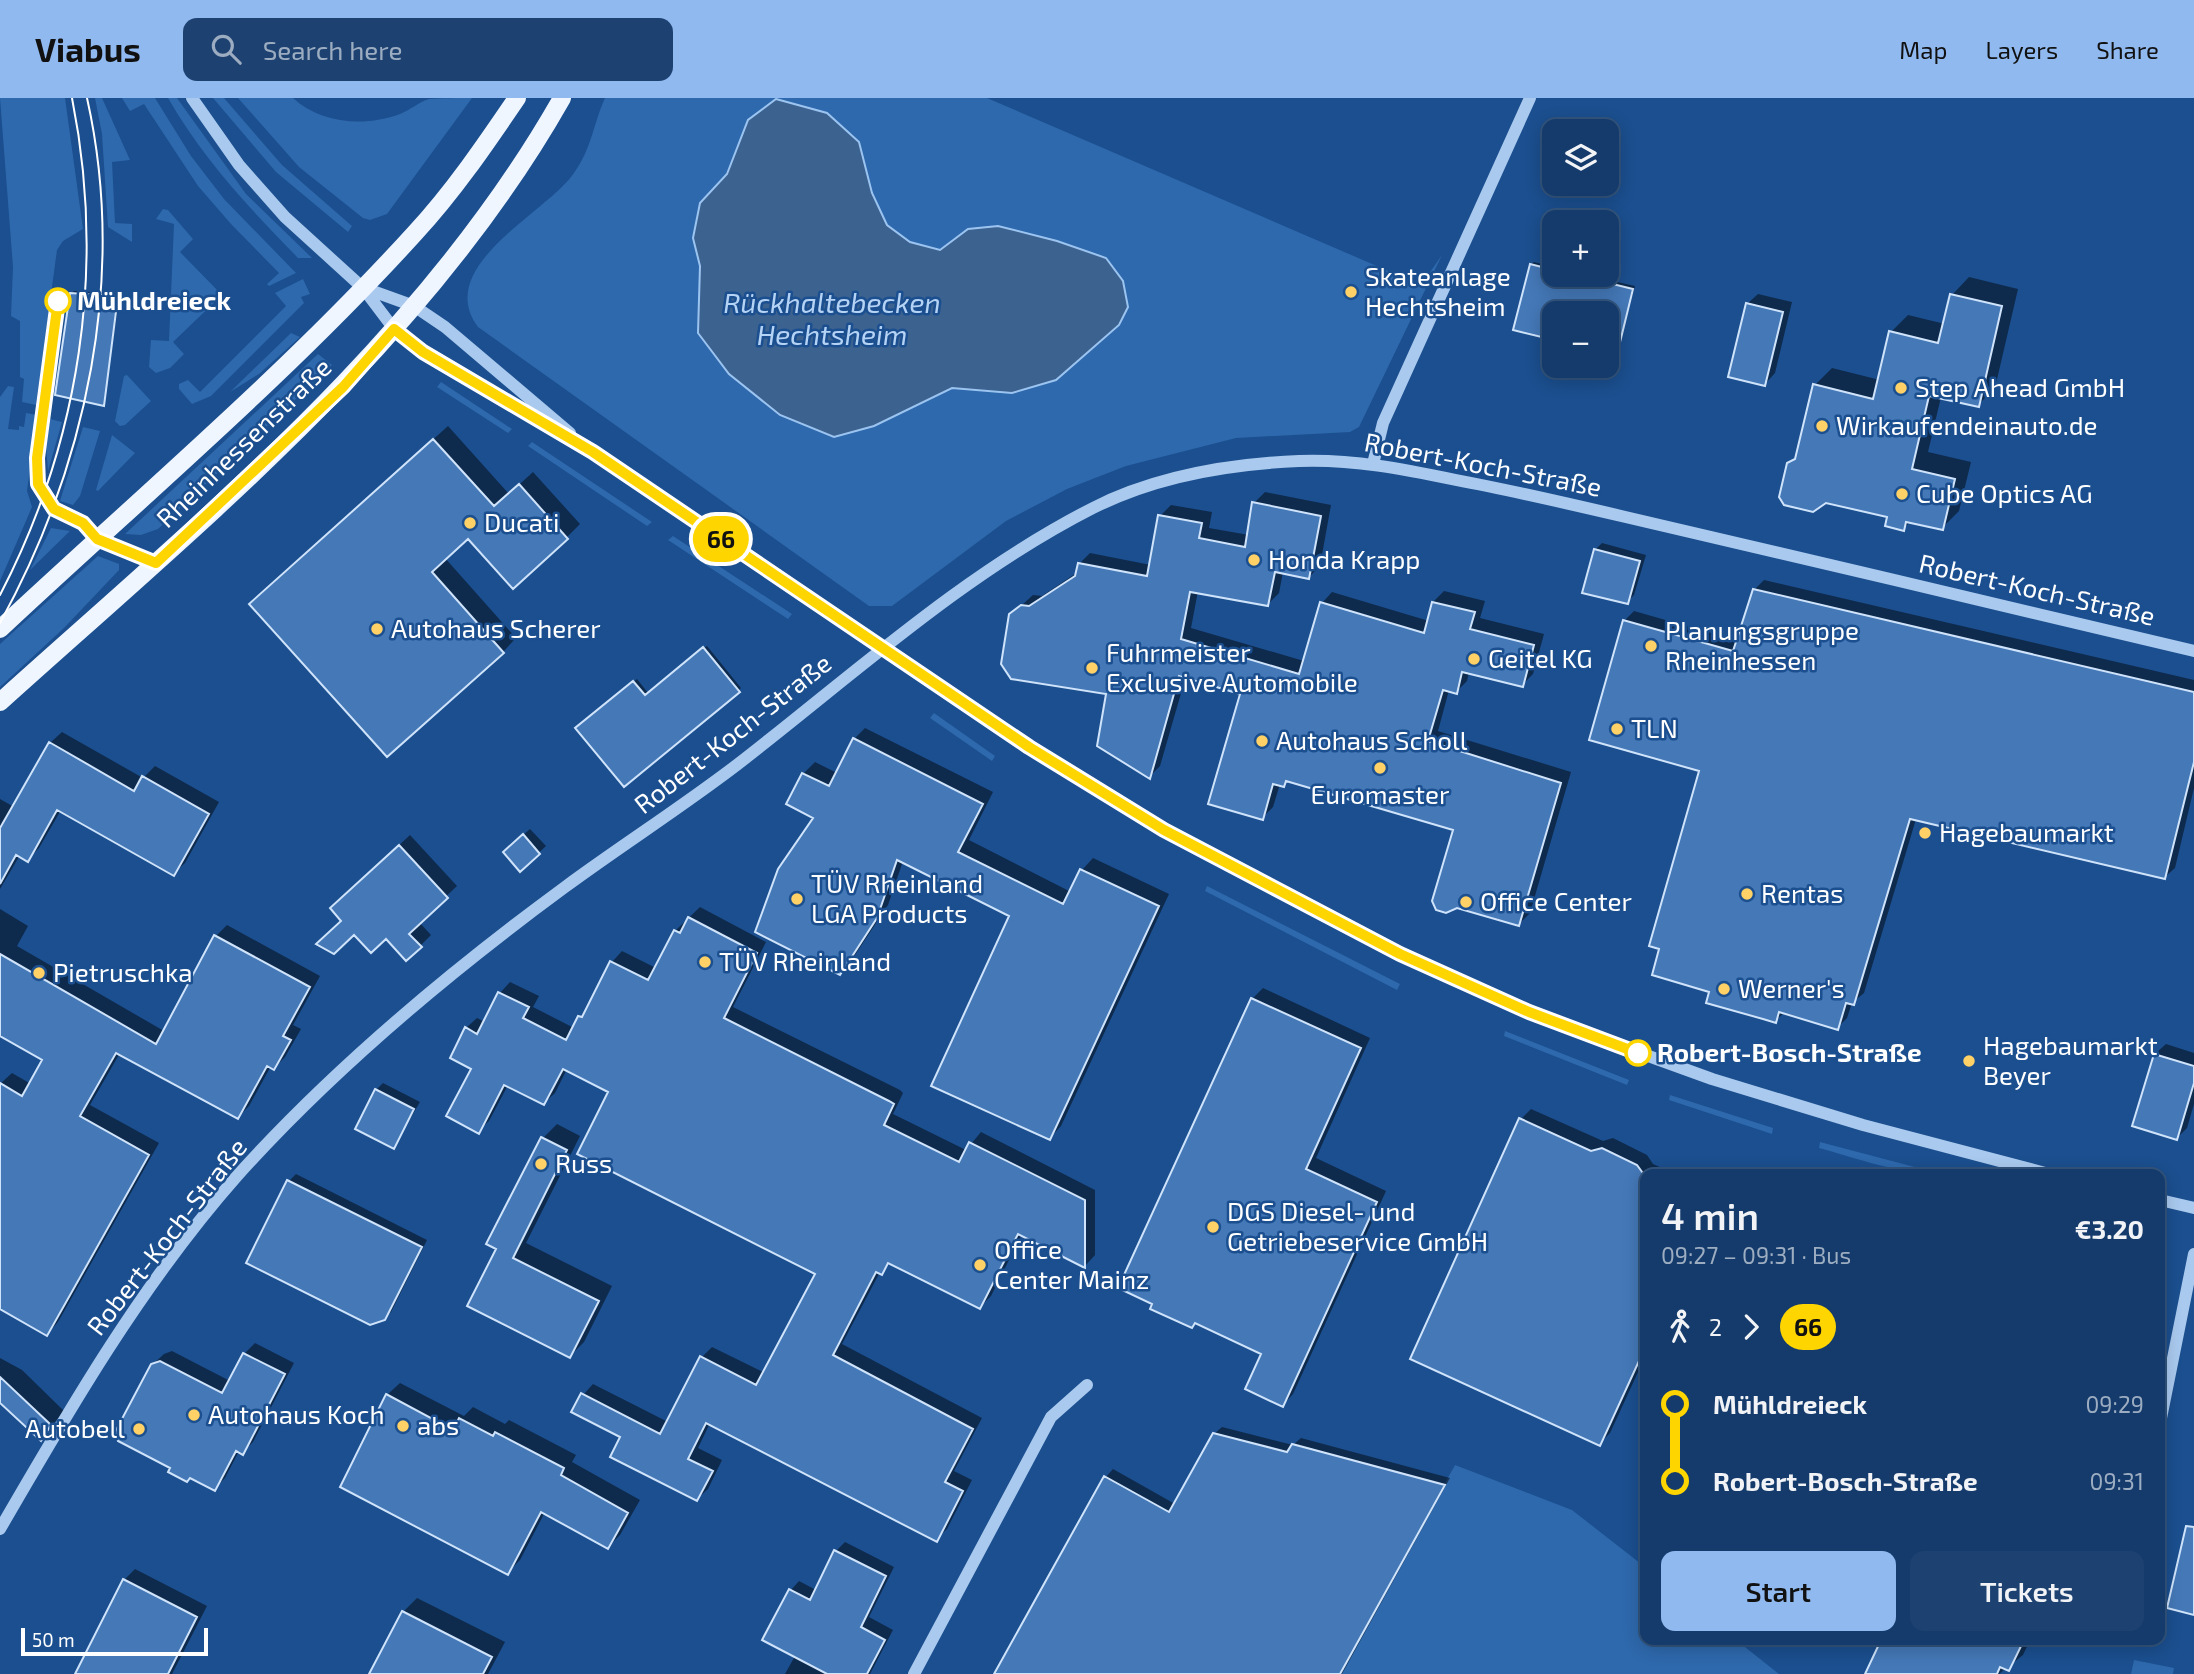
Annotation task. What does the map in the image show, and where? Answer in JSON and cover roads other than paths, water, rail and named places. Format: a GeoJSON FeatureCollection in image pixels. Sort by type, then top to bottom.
{"type":"FeatureCollection","features":[{"type":"Feature","properties":{"kind":"main road","name":"Rheinhessenstraße"},"geometry":{"type":"LineString","coordinates":[[0,629],[261,389],[363,288],[426,221],[474,162],[517,98]]}},
{"type":"Feature","properties":{"kind":"main road","name":"Rheinhessenstraße"},"geometry":{"type":"LineString","coordinates":[[0,702],[343,387],[414,306],[497,202],[562,98]]}},
{"type":"Feature","properties":{"kind":"street"},"geometry":{"type":"LineString","coordinates":[[192,98],[248,176],[285,217],[363,288],[394,329],[423,352],[593,452],[1029,747],[1164,830],[1332,920],[1444,975],[1560,1024],[1712,1079],[1863,1125],[2030,1169]]}},
{"type":"Feature","properties":{"kind":"street"},"geometry":{"type":"LineString","coordinates":[[1373,464],[1383,423],[1530,98]]}},
{"type":"Feature","properties":{"kind":"street"},"geometry":{"type":"LineString","coordinates":[[363,288],[414,306],[444,327],[593,452]]}},
{"type":"Feature","properties":{"kind":"street","name":"Robert-Koch-Straße"},"geometry":{"type":"LineString","coordinates":[[0,1529],[82,1388],[176,1254],[234,1179],[307,1102],[370,1043],[550,899],[739,764],[883,648],[1029,542],[1099,504],[1183,475],[1233,466],[1297,461],[1373,464],[1546,497],[2194,651]]}},
{"type":"Feature","properties":{"kind":"street"},"geometry":{"type":"LineString","coordinates":[[2165,1201],[2194,1208]]}},
{"type":"Feature","properties":{"kind":"street"},"geometry":{"type":"LineString","coordinates":[[2165,1398],[2194,1254]]}},
{"type":"Feature","properties":{"kind":"street"},"geometry":{"type":"LineString","coordinates":[[914,1674],[1051,1417],[1087,1385]]}},
{"type":"Feature","properties":{"kind":"water","name":"Rückhaltebecken Hechtsheim"},"geometry":{"type":"Polygon","coordinates":[[[776,99],[827,113],[859,142],[872,193],[887,225],[910,242],[940,250],[968,229],[998,226],[1057,241],[1106,258],[1123,281],[1128,307],[1119,325],[1056,380],[1012,393],[952,388],[874,426],[834,437],[780,415],[729,374],[698,333],[700,266],[693,238],[700,203],[727,174],[748,120],[776,99]]]}},
{"type":"Feature","properties":{"kind":"tram line"},"geometry":{"type":"LineString","coordinates":[[0,595],[50,476],[67,415],[79,353],[85,289],[86,226],[82,162],[72,98]]}},
{"type":"Feature","properties":{"kind":"tram line"},"geometry":{"type":"LineString","coordinates":[[0,623],[30,562],[56,499],[76,434],[91,368],[100,301],[103,233],[98,165],[87,98]]}},
{"type":"Feature","properties":{"kind":"place","name":"Skateanlage Hechtsheim"},"geometry":{"type":"Point","coordinates":[1351,292]}},
{"type":"Feature","properties":{"kind":"place","name":"Mühldreieck"},"geometry":{"type":"Point","coordinates":[58,301]}},
{"type":"Feature","properties":{"kind":"place","name":"Step Ahead GmbH"},"geometry":{"type":"Point","coordinates":[1901,388]}},
{"type":"Feature","properties":{"kind":"place","name":"Wirkaufendeinauto.de"},"geometry":{"type":"Point","coordinates":[1822,426]}},
{"type":"Feature","properties":{"kind":"place","name":"Cube Optics AG"},"geometry":{"type":"Point","coordinates":[1902,494]}},
{"type":"Feature","properties":{"kind":"place","name":"Ducati"},"geometry":{"type":"Point","coordinates":[470,523]}},
{"type":"Feature","properties":{"kind":"place","name":"Honda Krapp"},"geometry":{"type":"Point","coordinates":[1254,560]}},
{"type":"Feature","properties":{"kind":"place","name":"Autohaus Scherer"},"geometry":{"type":"Point","coordinates":[377,629]}},
{"type":"Feature","properties":{"kind":"place","name":"Planungsgruppe Rheinhessen"},"geometry":{"type":"Point","coordinates":[1651,646]}},
{"type":"Feature","properties":{"kind":"place","name":"Geitel KG"},"geometry":{"type":"Point","coordinates":[1474,659]}},
{"type":"Feature","properties":{"kind":"place","name":"Fuhrmeister Exclusive Automobile"},"geometry":{"type":"Point","coordinates":[1092,668]}},
{"type":"Feature","properties":{"kind":"place","name":"TLN"},"geometry":{"type":"Point","coordinates":[1617,729]}},
{"type":"Feature","properties":{"kind":"place","name":"Autohaus Scholl"},"geometry":{"type":"Point","coordinates":[1262,741]}},
{"type":"Feature","properties":{"kind":"place","name":"Euromaster"},"geometry":{"type":"Point","coordinates":[1380,768]}},
{"type":"Feature","properties":{"kind":"place","name":"Hagebaumarkt"},"geometry":{"type":"Point","coordinates":[1925,833]}},
{"type":"Feature","properties":{"kind":"place","name":"Rentas"},"geometry":{"type":"Point","coordinates":[1747,894]}},
{"type":"Feature","properties":{"kind":"place","name":"TÜV Rheinland LGA Products"},"geometry":{"type":"Point","coordinates":[797,899]}},
{"type":"Feature","properties":{"kind":"place","name":"Office Center"},"geometry":{"type":"Point","coordinates":[1466,902]}},
{"type":"Feature","properties":{"kind":"place","name":"TÜV Rheinland"},"geometry":{"type":"Point","coordinates":[705,962]}},
{"type":"Feature","properties":{"kind":"place","name":"Pietruschka"},"geometry":{"type":"Point","coordinates":[39,973]}},
{"type":"Feature","properties":{"kind":"place","name":"Werner's"},"geometry":{"type":"Point","coordinates":[1724,989]}},
{"type":"Feature","properties":{"kind":"place","name":"Robert-Bosch-Straße"},"geometry":{"type":"Point","coordinates":[1638,1053]}},
{"type":"Feature","properties":{"kind":"place","name":"Hagebaumarkt Beyer"},"geometry":{"type":"Point","coordinates":[1969,1061]}},
{"type":"Feature","properties":{"kind":"place","name":"Russ"},"geometry":{"type":"Point","coordinates":[541,1164]}},
{"type":"Feature","properties":{"kind":"place","name":"DGS Diesel- und Getriebeservice GmbH"},"geometry":{"type":"Point","coordinates":[1213,1227]}},
{"type":"Feature","properties":{"kind":"place","name":"Office Center Mainz"},"geometry":{"type":"Point","coordinates":[980,1265]}},
{"type":"Feature","properties":{"kind":"place","name":"Autohaus Koch"},"geometry":{"type":"Point","coordinates":[194,1415]}},
{"type":"Feature","properties":{"kind":"place","name":"abs"},"geometry":{"type":"Point","coordinates":[403,1426]}},
{"type":"Feature","properties":{"kind":"place","name":"Autobell"},"geometry":{"type":"Point","coordinates":[139,1429]}}]}
